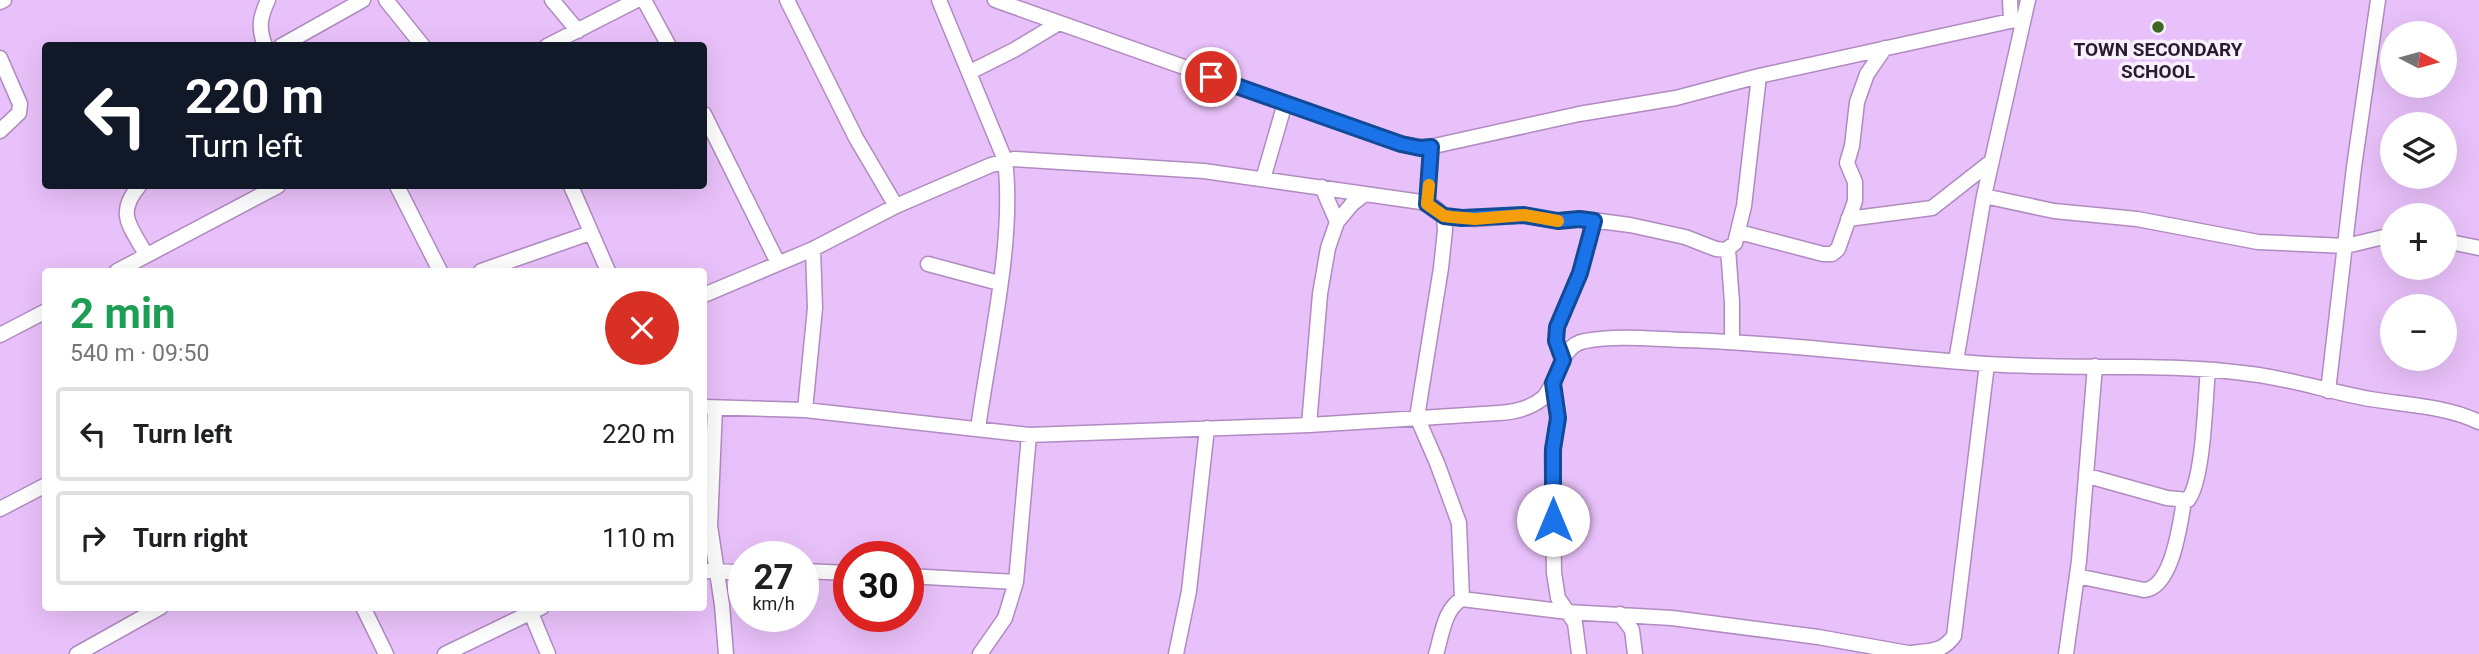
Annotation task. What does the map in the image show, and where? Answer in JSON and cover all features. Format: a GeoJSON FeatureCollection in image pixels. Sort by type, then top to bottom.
{"type":"FeatureCollection","features":[{"type":"Feature","properties":{"kind":"street"},"geometry":{"type":"LineString","coordinates":[[263,42],[260,20],[268,0]]}},
{"type":"Feature","properties":{"kind":"street"},"geometry":{"type":"LineString","coordinates":[[288,42],[363,0]]}},
{"type":"Feature","properties":{"kind":"street"},"geometry":{"type":"LineString","coordinates":[[386,0],[420,42]]}},
{"type":"Feature","properties":{"kind":"street"},"geometry":{"type":"LineString","coordinates":[[552,0],[578,31]]}},
{"type":"Feature","properties":{"kind":"street"},"geometry":{"type":"LineString","coordinates":[[555,42],[637,0]]}},
{"type":"Feature","properties":{"kind":"street"},"geometry":{"type":"LineString","coordinates":[[644,0],[667,42]]}},
{"type":"Feature","properties":{"kind":"street"},"geometry":{"type":"LineString","coordinates":[[787,0],[856,138],[896,206]]}},
{"type":"Feature","properties":{"kind":"street"},"geometry":{"type":"LineString","coordinates":[[939,0],[1005,159],[1006,205],[999,283],[978,429]]}},
{"type":"Feature","properties":{"kind":"street"},"geometry":{"type":"LineString","coordinates":[[995,0],[1401,144],[1420,148],[1578,114],[1676,98],[1759,76],[2017,19]]}},
{"type":"Feature","properties":{"kind":"street"},"geometry":{"type":"LineString","coordinates":[[2010,0],[2017,19]]}},
{"type":"Feature","properties":{"kind":"street"},"geometry":{"type":"LineString","coordinates":[[1956,361],[2017,19],[2028,0]]}},
{"type":"Feature","properties":{"kind":"street"},"geometry":{"type":"LineString","coordinates":[[2328,391],[2354,167],[2378,0]]}},
{"type":"Feature","properties":{"kind":"street"},"geometry":{"type":"LineString","coordinates":[[970,72],[1059,23]]}},
{"type":"Feature","properties":{"kind":"street"},"geometry":{"type":"LineString","coordinates":[[1739,232],[1830,254],[1839,247],[1854,205],[1855,187],[1847,160],[1852,146],[1857,102],[1867,74],[1885,48]]}},
{"type":"Feature","properties":{"kind":"street"},"geometry":{"type":"LineString","coordinates":[[0,58],[20,104],[19,113],[0,131]]}},
{"type":"Feature","properties":{"kind":"street"},"geometry":{"type":"LineString","coordinates":[[707,294],[813,249],[896,206],[1005,159],[1204,171],[1427,204],[1444,216],[1475,219],[1524,215],[1558,221],[1579,219],[1641,227],[1685,237],[1716,249],[1728,249],[1734,245],[1739,232],[1751,159],[1759,76]]}},
{"type":"Feature","properties":{"kind":"street"},"geometry":{"type":"LineString","coordinates":[[1263,179],[1285,103]]}},
{"type":"Feature","properties":{"kind":"street"},"geometry":{"type":"LineString","coordinates":[[709,138],[778,263]]}},
{"type":"Feature","properties":{"kind":"street"},"geometry":{"type":"LineString","coordinates":[[1427,204],[1431,147]]}},
{"type":"Feature","properties":{"kind":"street"},"geometry":{"type":"LineString","coordinates":[[1848,219],[1932,208],[1992,161]]}},
{"type":"Feature","properties":{"kind":"street"},"geometry":{"type":"LineString","coordinates":[[1322,187],[1337,222]]}},
{"type":"Feature","properties":{"kind":"street"},"geometry":{"type":"LineString","coordinates":[[136,189],[128,198],[126,215],[146,255]]}},
{"type":"Feature","properties":{"kind":"street"},"geometry":{"type":"LineString","coordinates":[[122,268],[272,189]]}},
{"type":"Feature","properties":{"kind":"street"},"geometry":{"type":"LineString","coordinates":[[399,189],[438,268]]}},
{"type":"Feature","properties":{"kind":"street"},"geometry":{"type":"LineString","coordinates":[[572,189],[607,268]]}},
{"type":"Feature","properties":{"kind":"street"},"geometry":{"type":"LineString","coordinates":[[1309,425],[1320,295],[1328,248],[1337,222],[1352,204],[1365,194]]}},
{"type":"Feature","properties":{"kind":"street"},"geometry":{"type":"LineString","coordinates":[[1984,196],[2054,211],[2137,219],[2238,240],[2346,246],[2380,237]]}},
{"type":"Feature","properties":{"kind":"street"},"geometry":{"type":"LineString","coordinates":[[1444,216],[1441,268],[1417,417],[1458,518],[1462,599]]}},
{"type":"Feature","properties":{"kind":"street"},"geometry":{"type":"LineString","coordinates":[[1563,360],[1556,341],[1557,327],[1580,273],[1594,221]]}},
{"type":"Feature","properties":{"kind":"street"},"geometry":{"type":"LineString","coordinates":[[490,268],[590,233]]}},
{"type":"Feature","properties":{"kind":"street"},"geometry":{"type":"LineString","coordinates":[[2457,244],[2479,248]]}},
{"type":"Feature","properties":{"kind":"street"},"geometry":{"type":"LineString","coordinates":[[805,410],[815,308],[813,249]]}},
{"type":"Feature","properties":{"kind":"street"},"geometry":{"type":"LineString","coordinates":[[1728,249],[1732,341]]}},
{"type":"Feature","properties":{"kind":"street"},"geometry":{"type":"LineString","coordinates":[[928,264],[999,283]]}},
{"type":"Feature","properties":{"kind":"street"},"geometry":{"type":"LineString","coordinates":[[0,335],[42,313]]}},
{"type":"Feature","properties":{"kind":"street"},"geometry":{"type":"LineString","coordinates":[[726,654],[725,629],[711,572],[709,408],[805,410],[1029,435],[1309,425],[1499,414],[1522,410],[1542,399],[1573,345],[1587,340],[1633,338],[1732,341],[1987,364],[2208,370],[2263,376],[2328,391],[2449,412],[2479,422]]}},
{"type":"Feature","properties":{"kind":"street"},"geometry":{"type":"LineString","coordinates":[[1436,654],[1447,617],[1454,605],[1462,599],[1568,612],[1672,618],[1818,637],[1906,654],[1937,653],[1944,649],[1954,636],[1987,364]]}},
{"type":"Feature","properties":{"kind":"street"},"geometry":{"type":"LineString","coordinates":[[2066,654],[2088,476],[2095,366]]}},
{"type":"Feature","properties":{"kind":"street"},"geometry":{"type":"LineString","coordinates":[[2088,476],[2183,501],[2189,499],[2200,456],[2208,370]]}},
{"type":"Feature","properties":{"kind":"street"},"geometry":{"type":"LineString","coordinates":[[1553,383],[1558,418],[1552,455],[1554,573],[1558,598],[1575,623],[1579,654]]}},
{"type":"Feature","properties":{"kind":"street"},"geometry":{"type":"LineString","coordinates":[[1176,654],[1191,579],[1207,428]]}},
{"type":"Feature","properties":{"kind":"street"},"geometry":{"type":"LineString","coordinates":[[980,654],[1005,618],[1016,582],[1029,435]]}},
{"type":"Feature","properties":{"kind":"street"},"geometry":{"type":"LineString","coordinates":[[0,509],[42,487]]}},
{"type":"Feature","properties":{"kind":"street"},"geometry":{"type":"LineString","coordinates":[[2077,576],[2144,590],[2155,588],[2165,575],[2183,501]]}},
{"type":"Feature","properties":{"kind":"street"},"geometry":{"type":"LineString","coordinates":[[924,577],[1016,582]]}},
{"type":"Feature","properties":{"kind":"street"},"geometry":{"type":"LineString","coordinates":[[77,654],[154,611]]}},
{"type":"Feature","properties":{"kind":"street"},"geometry":{"type":"LineString","coordinates":[[365,611],[386,654]]}},
{"type":"Feature","properties":{"kind":"street"},"geometry":{"type":"LineString","coordinates":[[445,654],[534,611]]}},
{"type":"Feature","properties":{"kind":"street"},"geometry":{"type":"LineString","coordinates":[[536,611],[548,654]]}},
{"type":"Feature","properties":{"kind":"street"},"geometry":{"type":"LineString","coordinates":[[1620,614],[1634,634],[1635,654]]}},
{"type":"Feature","properties":{"kind":"slow traffic"},"geometry":{"type":"LineString","coordinates":[[1429,185],[1427,204],[1444,216],[1475,219],[1524,215],[1558,221]]}},
{"type":"Feature","properties":{"kind":"place","name":"TOWN SECONDARY SCHOOL"},"geometry":{"type":"Point","coordinates":[2158,27]}},
{"type":"Feature","properties":{"kind":"route"},"geometry":{"type":"LineString","coordinates":[[1211,77],[1401,144],[1431,147],[1427,204],[1444,216],[1475,219],[1524,215],[1558,221],[1594,221],[1580,273],[1557,327],[1557,344],[1563,360],[1553,383],[1558,418],[1553,449],[1553,520]]}}]}
